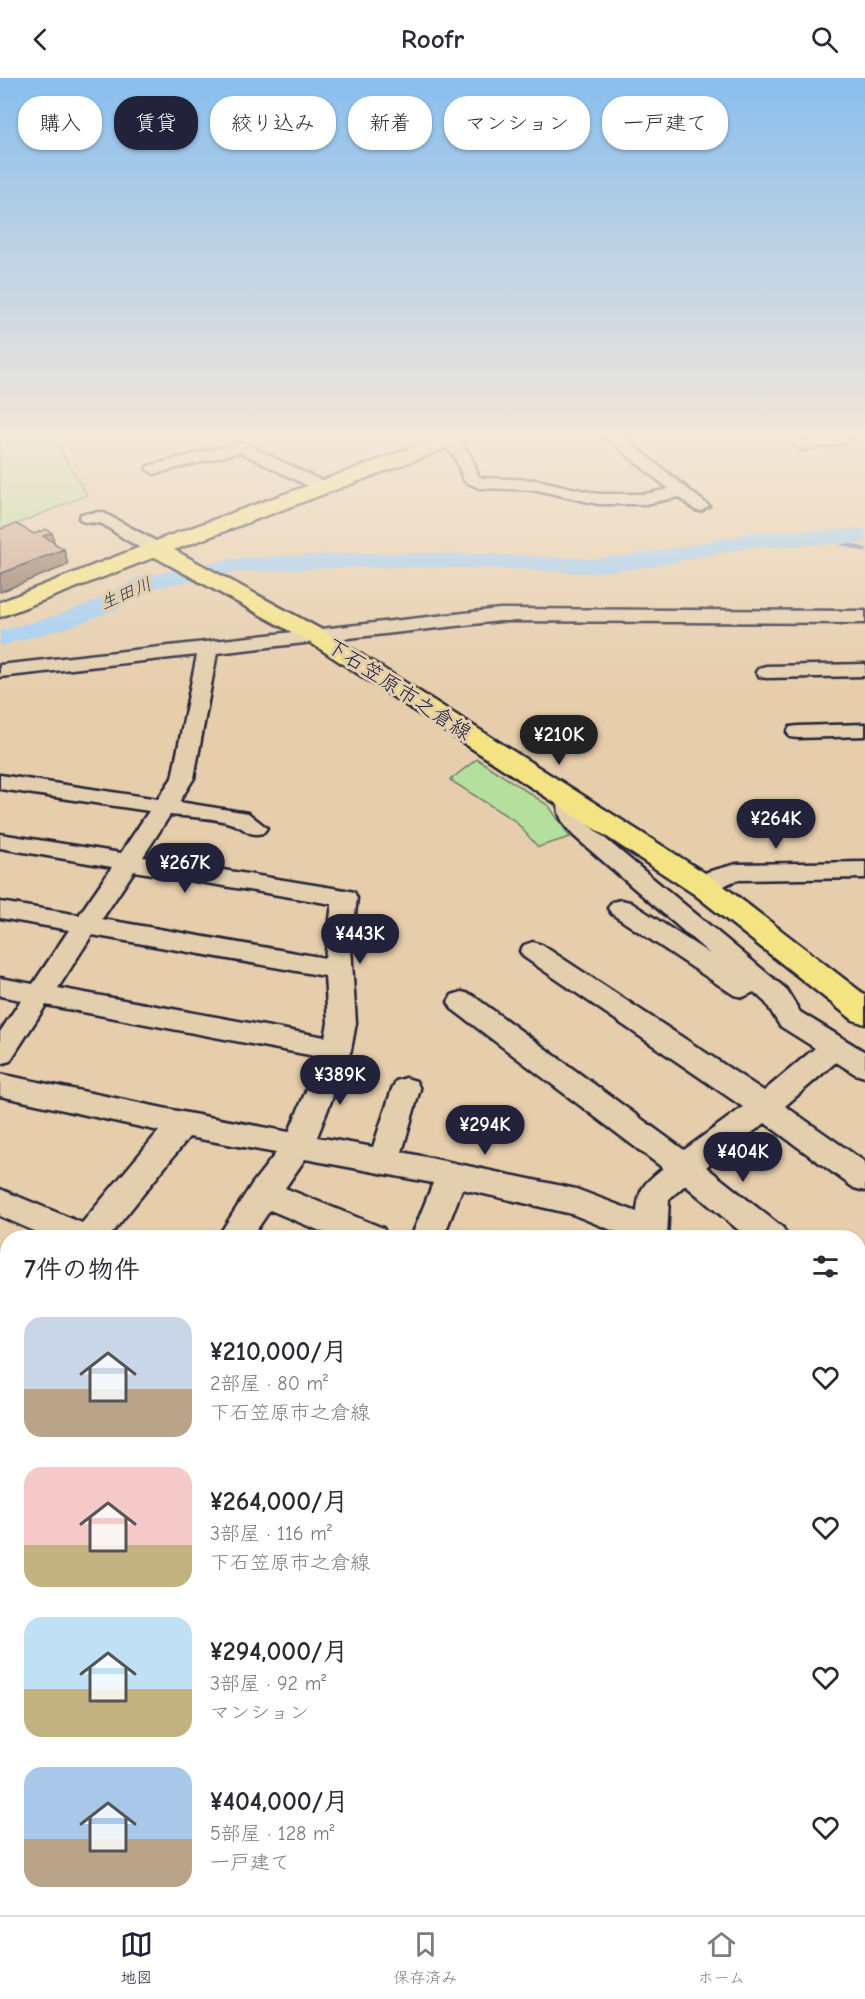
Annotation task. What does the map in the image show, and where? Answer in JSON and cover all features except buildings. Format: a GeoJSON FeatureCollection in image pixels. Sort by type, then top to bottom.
{"type":"FeatureCollection","features":[{"type":"Feature","properties":{"kind":"main road"},"geometry":{"type":"LineString","coordinates":[[0,610],[227,524]]}},
{"type":"Feature","properties":{"kind":"main road","name":"下石笠原市之倉線"},"geometry":{"type":"LineString","coordinates":[[157,549],[316,636],[705,887],[865,1012]]}},
{"type":"Feature","properties":{"kind":"street"},"geometry":{"type":"LineString","coordinates":[[114,524],[157,549]]}},
{"type":"Feature","properties":{"kind":"street"},"geometry":{"type":"LineString","coordinates":[[0,671],[500,615],[865,617]]}},
{"type":"Feature","properties":{"kind":"street"},"geometry":{"type":"LineString","coordinates":[[0,1054],[84,924],[128,863],[183,778],[187,767],[208,648]]}},
{"type":"Feature","properties":{"kind":"street"},"geometry":{"type":"LineString","coordinates":[[766,672],[865,670]]}},
{"type":"Feature","properties":{"kind":"street"},"geometry":{"type":"LineString","coordinates":[[798,732],[865,730]]}},
{"type":"Feature","properties":{"kind":"street"},"geometry":{"type":"LineString","coordinates":[[0,782],[240,818],[255,828]]}},
{"type":"Feature","properties":{"kind":"street"},"geometry":{"type":"LineString","coordinates":[[570,800],[571,818],[582,831],[776,996],[790,1019]]}},
{"type":"Feature","properties":{"kind":"street"},"geometry":{"type":"LineString","coordinates":[[0,841],[345,898],[338,947],[342,1023],[337,1050],[299,1144],[237,1230]]}},
{"type":"Feature","properties":{"kind":"street"},"geometry":{"type":"LineString","coordinates":[[705,887],[716,878],[737,872],[865,870]]}},
{"type":"Feature","properties":{"kind":"street"},"geometry":{"type":"LineString","coordinates":[[621,908],[865,1066]]}},
{"type":"Feature","properties":{"kind":"street"},"geometry":{"type":"LineString","coordinates":[[0,910],[338,969]]}},
{"type":"Feature","properties":{"kind":"street"},"geometry":{"type":"LineString","coordinates":[[533,951],[765,1107],[865,1179]]}},
{"type":"Feature","properties":{"kind":"street"},"geometry":{"type":"LineString","coordinates":[[0,987],[337,1050]]}},
{"type":"Feature","properties":{"kind":"street"},"geometry":{"type":"LineString","coordinates":[[462,1002],[684,1167],[762,1230]]}},
{"type":"Feature","properties":{"kind":"street"},"geometry":{"type":"LineString","coordinates":[[651,1230],[654,1194],[684,1167],[765,1107],[836,1046]]}},
{"type":"Feature","properties":{"kind":"street"},"geometry":{"type":"LineString","coordinates":[[0,1085],[182,1124],[452,1174],[576,1202],[640,1230]]}},
{"type":"Feature","properties":{"kind":"street"},"geometry":{"type":"LineString","coordinates":[[384,1161],[406,1089]]}},
{"type":"Feature","properties":{"kind":"street"},"geometry":{"type":"LineString","coordinates":[[94,1230],[182,1124]]}},
{"type":"Feature","properties":{"kind":"street"},"geometry":{"type":"LineString","coordinates":[[430,1230],[452,1174]]}},
{"type":"Feature","properties":{"kind":"street"},"geometry":{"type":"LineString","coordinates":[[262,1193],[352,1230]]}},
{"type":"Feature","properties":{"kind":"street"},"geometry":{"type":"LineString","coordinates":[[0,1202],[68,1230]]}},
{"type":"Feature","properties":{"kind":"green space"},"geometry":{"type":"Polygon","coordinates":[[[0,524],[18,524],[0,531],[0,524]]]}},
{"type":"Feature","properties":{"kind":"green space"},"geometry":{"type":"Polygon","coordinates":[[[477,759],[549,806],[570,837],[538,847],[515,821],[450,780],[477,759]]]}},
{"type":"Feature","properties":{"kind":"waterway"},"geometry":{"type":"LineString","coordinates":[[820,536],[865,550]]}},
{"type":"Feature","properties":{"kind":"waterway","name":"生田川"},"geometry":{"type":"LineString","coordinates":[[0,639],[67,620],[108,604],[147,582],[238,565],[363,560],[483,561],[591,566],[649,560],[752,540],[865,536]]}}]}
